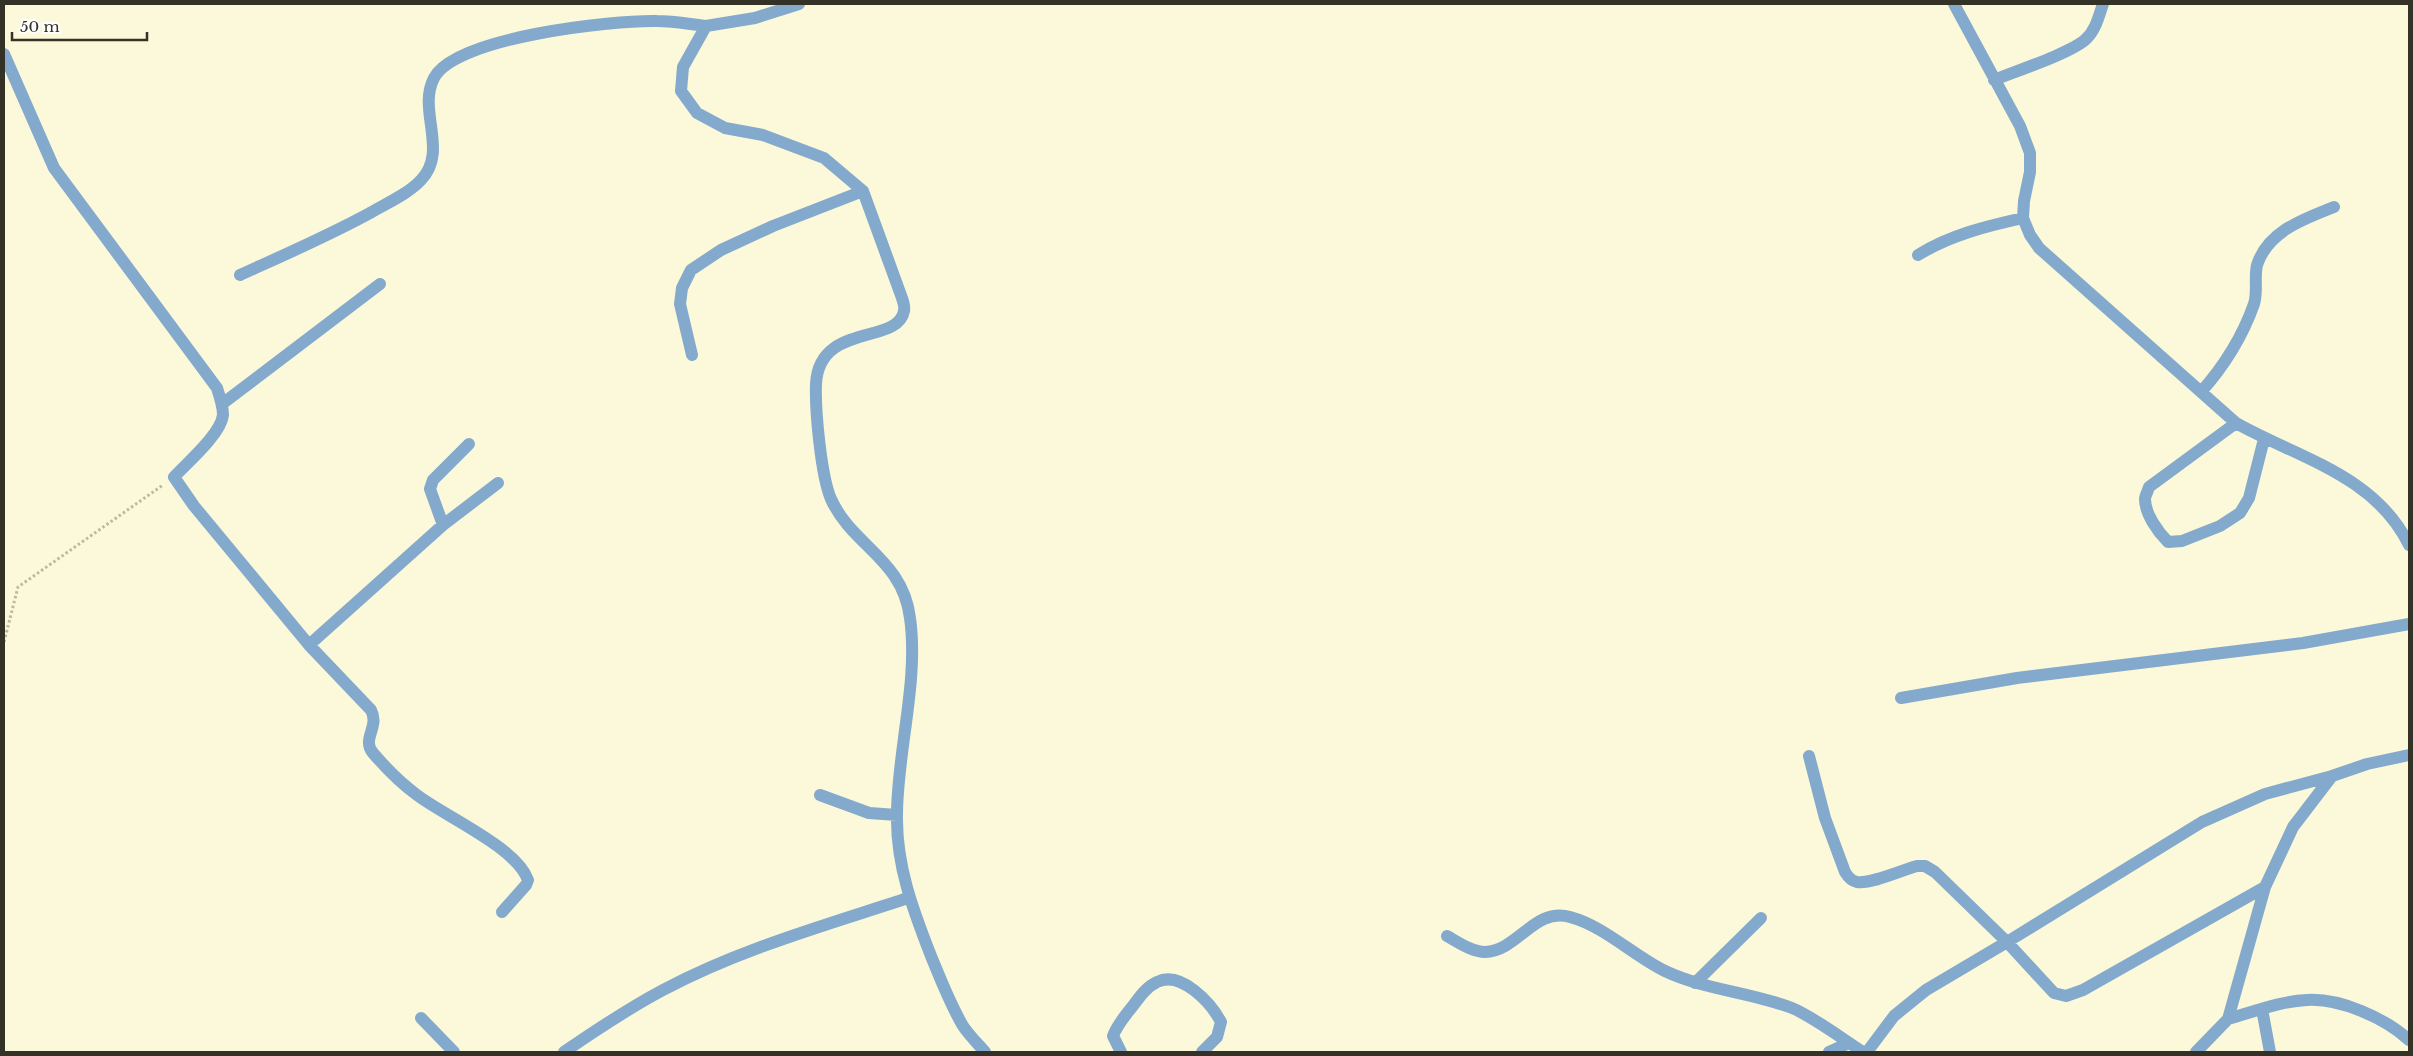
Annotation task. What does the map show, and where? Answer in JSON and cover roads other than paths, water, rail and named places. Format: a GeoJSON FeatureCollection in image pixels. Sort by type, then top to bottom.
{"type":"FeatureCollection","features":[{"type":"Feature","properties":{"kind":"street"},"geometry":{"type":"LineString","coordinates":[[240,275],[327,236],[400,196],[422,180],[431,165],[434,144],[429,94],[434,77],[450,62],[471,51],[531,35],[588,26],[657,21],[706,26],[755,18],[799,4]]}},
{"type":"Feature","properties":{"kind":"street"},"geometry":{"type":"LineString","coordinates":[[1954,4],[2020,126],[2030,153],[2030,172],[2024,201],[2023,218],[2039,248],[2236,424],[2264,439],[2326,466],[2377,501],[2400,527],[2409,545]]}},
{"type":"Feature","properties":{"kind":"street"},"geometry":{"type":"LineString","coordinates":[[1994,80],[2055,55],[2086,39],[2094,29],[2103,4]]}},
{"type":"Feature","properties":{"kind":"street"},"geometry":{"type":"LineString","coordinates":[[706,26],[683,67],[681,91],[697,113],[725,128],[763,136],[824,158],[863,191],[902,298],[904,311],[898,321],[888,328],[834,346],[820,364],[816,384],[822,463],[831,498],[847,523],[887,563],[902,587],[910,618],[911,662],[897,815],[898,840],[908,898],[946,993],[964,1028],[985,1052]]}},
{"type":"Feature","properties":{"kind":"street"},"geometry":{"type":"LineString","coordinates":[[4,54],[54,168],[217,388],[222,404],[219,428],[174,478],[194,506],[309,645],[371,710],[375,721],[369,743],[373,753],[416,795],[502,850],[524,870],[528,880],[526,885],[502,912]]}},
{"type":"Feature","properties":{"kind":"street"},"geometry":{"type":"LineString","coordinates":[[692,355],[680,304],[682,288],[691,270],[721,250],[764,230],[863,191]]}},
{"type":"Feature","properties":{"kind":"street"},"geometry":{"type":"LineString","coordinates":[[2201,392],[2225,365],[2244,332],[2255,301],[2257,266],[2270,242],[2296,222],[2334,207]]}},
{"type":"Feature","properties":{"kind":"street"},"geometry":{"type":"LineString","coordinates":[[1918,255],[1940,242],[1999,223],[2023,218]]}},
{"type":"Feature","properties":{"kind":"street"},"geometry":{"type":"LineString","coordinates":[[222,404],[380,284]]}},
{"type":"Feature","properties":{"kind":"street"},"geometry":{"type":"LineString","coordinates":[[2236,424],[2149,487],[2145,499],[2159,533],[2168,542],[2182,541],[2220,526],[2240,513],[2248,498],[2264,439]]}},
{"type":"Feature","properties":{"kind":"street"},"geometry":{"type":"LineString","coordinates":[[443,525],[430,490],[433,480],[469,444]]}},
{"type":"Feature","properties":{"kind":"street"},"geometry":{"type":"LineString","coordinates":[[309,645],[443,525],[498,483]]}},
{"type":"Feature","properties":{"kind":"street"},"geometry":{"type":"LineString","coordinates":[[1901,698],[2017,678],[2303,643],[2409,624]]}},
{"type":"Feature","properties":{"kind":"street"},"geometry":{"type":"LineString","coordinates":[[1867,1052],[1894,1016],[1926,990],[2202,822],[2265,794],[2332,776],[2367,764],[2409,755]]}},
{"type":"Feature","properties":{"kind":"street"},"geometry":{"type":"LineString","coordinates":[[1809,756],[1825,818],[1850,879],[1858,882],[1917,866],[1925,866],[1935,872],[2007,942],[2054,993],[2066,996],[2082,990],[2264,887]]}},
{"type":"Feature","properties":{"kind":"street"},"geometry":{"type":"LineString","coordinates":[[2196,1052],[2228,1019],[2264,887],[2293,827],[2332,776]]}},
{"type":"Feature","properties":{"kind":"street"},"geometry":{"type":"LineString","coordinates":[[820,795],[869,813],[897,815]]}},
{"type":"Feature","properties":{"kind":"street"},"geometry":{"type":"LineString","coordinates":[[564,1052],[610,1020],[664,989],[727,960],[908,898]]}},
{"type":"Feature","properties":{"kind":"street"},"geometry":{"type":"LineString","coordinates":[[1447,936],[1474,950],[1484,952],[1495,950],[1543,918],[1557,915],[1570,917],[1614,938],[1664,971],[1695,983],[1793,1008],[1863,1052]]}},
{"type":"Feature","properties":{"kind":"street"},"geometry":{"type":"LineString","coordinates":[[1695,983],[1761,918]]}},
{"type":"Feature","properties":{"kind":"street"},"geometry":{"type":"LineString","coordinates":[[1121,1052],[1113,1036],[1116,1028],[1143,992],[1156,982],[1166,979],[1191,988],[1216,1012],[1221,1022],[1217,1037],[1202,1052]]}},
{"type":"Feature","properties":{"kind":"street"},"geometry":{"type":"LineString","coordinates":[[2228,1019],[2262,1009],[2308,1000],[2353,1007],[2401,1032],[2409,1040]]}},
{"type":"Feature","properties":{"kind":"street"},"geometry":{"type":"LineString","coordinates":[[2262,1009],[2270,1052]]}},
{"type":"Feature","properties":{"kind":"street"},"geometry":{"type":"LineString","coordinates":[[421,1018],[454,1052]]}},
{"type":"Feature","properties":{"kind":"street"},"geometry":{"type":"LineString","coordinates":[[1829,1052],[1849,1043]]}}]}
